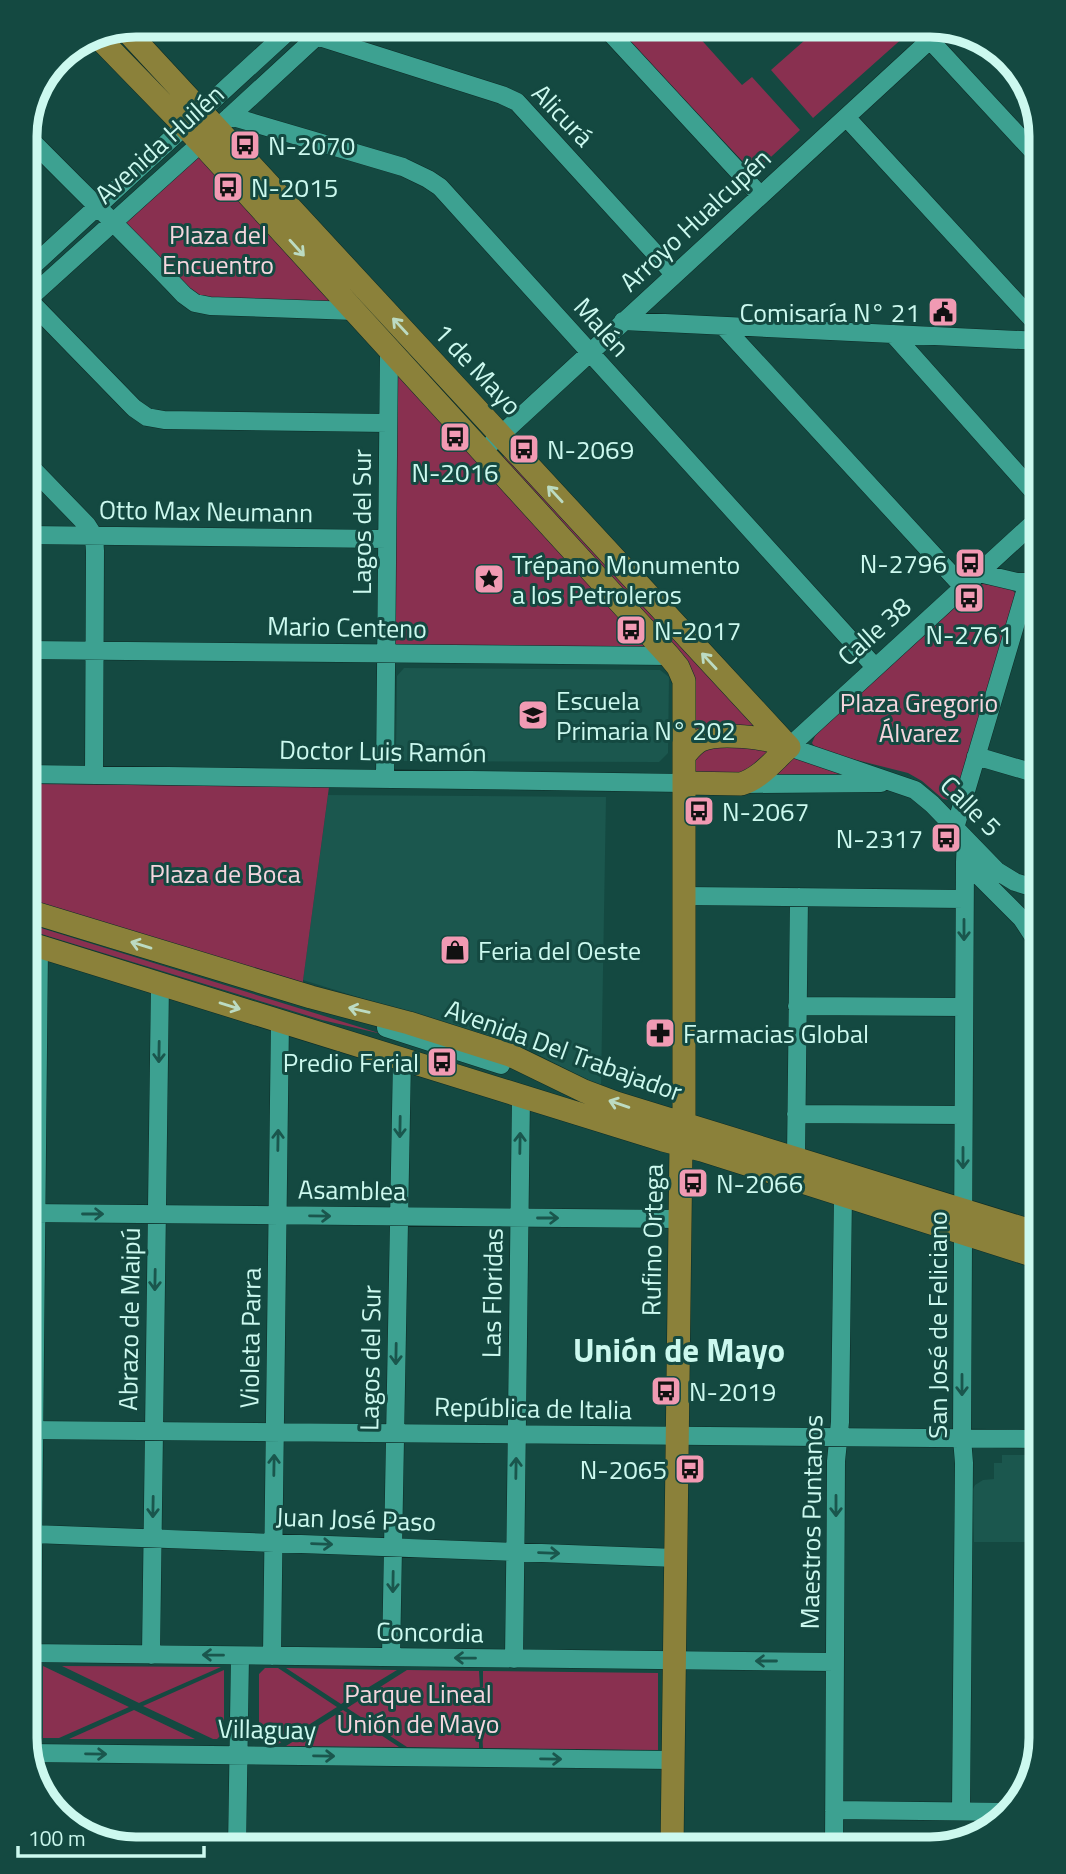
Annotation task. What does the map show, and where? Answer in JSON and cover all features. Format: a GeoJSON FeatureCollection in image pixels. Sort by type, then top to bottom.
{"type":"FeatureCollection","features":[{"type":"Feature","properties":{"kind":"main road","name":"1 de Mayo"},"geometry":{"type":"LineString","coordinates":[[131,37],[192,118]]}},
{"type":"Feature","properties":{"kind":"main road","name":"1 de Mayo"},"geometry":{"type":"LineString","coordinates":[[104,42],[192,118],[216,129],[789,747]]}},
{"type":"Feature","properties":{"kind":"main road","name":"1 de Mayo"},"geometry":{"type":"LineString","coordinates":[[216,129],[355,311],[678,667],[684,681],[684,756]]}},
{"type":"Feature","properties":{"kind":"main road","name":"Calle 5"},"geometry":{"type":"LineString","coordinates":[[684,756],[695,744],[708,738],[758,738],[789,747]]}},
{"type":"Feature","properties":{"kind":"main road","name":"Calle 38"},"geometry":{"type":"LineString","coordinates":[[741,783],[756,777],[789,747]]}},
{"type":"Feature","properties":{"kind":"main road","name":"Rufino Ortega"},"geometry":{"type":"LineString","coordinates":[[672,1837],[682,1134],[684,756]]}},
{"type":"Feature","properties":{"kind":"main road","name":"Doctor Luis Ramón"},"geometry":{"type":"LineString","coordinates":[[684,783],[741,783]]}},
{"type":"Feature","properties":{"kind":"main road","name":"Avenida Del Trabajador"},"geometry":{"type":"LineString","coordinates":[[37,914],[312,997],[397,1019],[510,1055],[682,1134],[844,1195],[1029,1254]]}},
{"type":"Feature","properties":{"kind":"main road","name":"Avenida Del Trabajador"},"geometry":{"type":"LineString","coordinates":[[37,947],[521,1096],[796,1158],[1029,1230]]}},
{"type":"Feature","properties":{"kind":"street","name":"Avenida Huilén"},"geometry":{"type":"LineString","coordinates":[[37,261],[282,37]]}},
{"type":"Feature","properties":{"kind":"street","name":"Avenida Huilén"},"geometry":{"type":"LineString","coordinates":[[37,289],[315,37]]}},
{"type":"Feature","properties":{"kind":"street","name":"Alicurá"},"geometry":{"type":"LineString","coordinates":[[341,37],[517,102],[674,274]]}},
{"type":"Feature","properties":{"kind":"street"},"geometry":{"type":"LineString","coordinates":[[614,37],[760,195]]}},
{"type":"Feature","properties":{"kind":"street"},"geometry":{"type":"LineString","coordinates":[[927,37],[1029,147]]}},
{"type":"Feature","properties":{"kind":"street","name":"Arroyo Hualcupén"},"geometry":{"type":"LineString","coordinates":[[484,453],[500,434],[933,37]]}},
{"type":"Feature","properties":{"kind":"street"},"geometry":{"type":"LineString","coordinates":[[846,117],[1029,316]]}},
{"type":"Feature","properties":{"kind":"street","name":"Malén"},"geometry":{"type":"LineString","coordinates":[[216,129],[403,167],[428,179],[447,194],[876,667]]}},
{"type":"Feature","properties":{"kind":"street"},"geometry":{"type":"LineString","coordinates":[[37,146],[195,303],[210,306],[355,311]]}},
{"type":"Feature","properties":{"kind":"street"},"geometry":{"type":"LineString","coordinates":[[37,310],[134,408],[147,417],[164,420],[388,423]]}},
{"type":"Feature","properties":{"kind":"street"},"geometry":{"type":"LineString","coordinates":[[624,321],[1029,340]]}},
{"type":"Feature","properties":{"kind":"street"},"geometry":{"type":"LineString","coordinates":[[723,326],[963,587]]}},
{"type":"Feature","properties":{"kind":"street"},"geometry":{"type":"LineString","coordinates":[[892,334],[1029,487]]}},
{"type":"Feature","properties":{"kind":"street","name":"Lagos del Sur"},"geometry":{"type":"LineString","coordinates":[[385,779],[389,349]]}},
{"type":"Feature","properties":{"kind":"street"},"geometry":{"type":"LineString","coordinates":[[37,473],[87,525],[94,536],[94,775]]}},
{"type":"Feature","properties":{"kind":"street","name":"Calle 38"},"geometry":{"type":"LineString","coordinates":[[789,747],[1029,527]]}},
{"type":"Feature","properties":{"kind":"street","name":"Otto Max Neumann"},"geometry":{"type":"LineString","coordinates":[[37,535],[387,539]]}},
{"type":"Feature","properties":{"kind":"street"},"geometry":{"type":"LineString","coordinates":[[979,573],[1006,580],[1029,582]]}},
{"type":"Feature","properties":{"kind":"street","name":"San José de Feliciano"},"geometry":{"type":"LineString","coordinates":[[961,1811],[965,862],[960,834],[976,756],[1029,600]]}},
{"type":"Feature","properties":{"kind":"street","name":"Mario Centeno"},"geometry":{"type":"LineString","coordinates":[[37,650],[669,656]]}},
{"type":"Feature","properties":{"kind":"street","name":"Calle 5"},"geometry":{"type":"LineString","coordinates":[[789,747],[915,790],[1004,877],[1029,886]]}},
{"type":"Feature","properties":{"kind":"street"},"geometry":{"type":"LineString","coordinates":[[976,756],[1029,771]]}},
{"type":"Feature","properties":{"kind":"street","name":"Doctor Luis Ramón"},"geometry":{"type":"LineString","coordinates":[[37,774],[684,783]]}},
{"type":"Feature","properties":{"kind":"street","name":"Calle 5"},"geometry":{"type":"LineString","coordinates":[[741,783],[896,783]]}},
{"type":"Feature","properties":{"kind":"street"},"geometry":{"type":"LineString","coordinates":[[965,862],[1022,919],[1029,930]]}},
{"type":"Feature","properties":{"kind":"street"},"geometry":{"type":"LineString","coordinates":[[683,896],[964,899]]}},
{"type":"Feature","properties":{"kind":"street"},"geometry":{"type":"LineString","coordinates":[[796,1158],[799,897]]}},
{"type":"Feature","properties":{"kind":"street","name":"Abrazo de Maipú"},"geometry":{"type":"LineString","coordinates":[[151,1655],[160,984]]}},
{"type":"Feature","properties":{"kind":"street"},"geometry":{"type":"LineString","coordinates":[[797,1006],[964,1007]]}},
{"type":"Feature","properties":{"kind":"street","name":"Violeta Parra"},"geometry":{"type":"LineString","coordinates":[[272,1656],[280,1021]]}},
{"type":"Feature","properties":{"kind":"street"},"geometry":{"type":"LineString","coordinates":[[387,1022],[503,1059],[501,1065],[386,1028],[387,1022]]}},
{"type":"Feature","properties":{"kind":"street"},"geometry":{"type":"LineString","coordinates":[[381,1041],[497,1077],[495,1083],[379,1046],[381,1041]]}},
{"type":"Feature","properties":{"kind":"street","name":"Lagos del Sur"},"geometry":{"type":"LineString","coordinates":[[391,1657],[402,1059]]}},
{"type":"Feature","properties":{"kind":"street","name":"Las Floridas"},"geometry":{"type":"LineString","coordinates":[[514,1659],[521,1096]]}},
{"type":"Feature","properties":{"kind":"street"},"geometry":{"type":"LineString","coordinates":[[796,1114],[963,1115]]}},
{"type":"Feature","properties":{"kind":"street","name":"Maestros Puntanos"},"geometry":{"type":"LineString","coordinates":[[834,1837],[836,1461],[844,1195]]}},
{"type":"Feature","properties":{"kind":"street","name":"Asamblea"},"geometry":{"type":"LineString","coordinates":[[37,1213],[680,1219]]}},
{"type":"Feature","properties":{"kind":"street","name":"República de Italia"},"geometry":{"type":"LineString","coordinates":[[37,1430],[1029,1439]]}},
{"type":"Feature","properties":{"kind":"street","name":"Juan José Paso"},"geometry":{"type":"LineString","coordinates":[[37,1534],[676,1558]]}},
{"type":"Feature","properties":{"kind":"street","name":"Concordia"},"geometry":{"type":"LineString","coordinates":[[37,1653],[835,1662]]}},
{"type":"Feature","properties":{"kind":"street"},"geometry":{"type":"LineString","coordinates":[[237,1837],[240,1656]]}},
{"type":"Feature","properties":{"kind":"street","name":"Villaguay"},"geometry":{"type":"LineString","coordinates":[[39,1753],[673,1760]]}},
{"type":"Feature","properties":{"kind":"street"},"geometry":{"type":"LineString","coordinates":[[834,1810],[996,1812]]}},
{"type":"Feature","properties":{"kind":"shaded area","name":"Escuela Primaria N° 202"},"geometry":{"type":"Polygon","coordinates":[[[404,668],[660,670],[669,677],[668,753],[659,762],[404,761],[396,752],[397,676],[404,668]]]}},
{"type":"Feature","properties":{"kind":"shaded area","name":"Feria del Oeste"},"geometry":{"type":"Polygon","coordinates":[[[328,795],[606,797],[601,1087],[529,1050],[303,980],[328,795]]]}},
{"type":"Feature","properties":{"kind":"shaded area"},"geometry":{"type":"Polygon","coordinates":[[[1002,1455],[1029,1455],[1029,1542],[974,1542],[973,1489],[983,1480],[994,1479],[994,1463],[1002,1463],[1002,1455]]]}},
{"type":"Feature","properties":{"kind":"green space"},"geometry":{"type":"Polygon","coordinates":[[[625,37],[699,37],[742,85],[752,77],[800,130],[760,167],[748,167],[625,37]]]}},
{"type":"Feature","properties":{"kind":"green space"},"geometry":{"type":"Polygon","coordinates":[[[808,37],[904,37],[813,118],[771,70],[808,37]]]}},
{"type":"Feature","properties":{"kind":"green space","name":"Plaza del Encuentro"},"geometry":{"type":"Polygon","coordinates":[[[199,155],[329,293],[330,303],[198,299],[126,223],[126,220],[199,155]]]}},
{"type":"Feature","properties":{"kind":"green space"},"geometry":{"type":"Polygon","coordinates":[[[398,376],[402,376],[645,648],[394,645],[398,376]]]}},
{"type":"Feature","properties":{"kind":"green space"},"geometry":{"type":"Polygon","coordinates":[[[505,455],[763,727],[694,738],[692,684],[500,460],[505,455]]]}},
{"type":"Feature","properties":{"kind":"green space","name":"Plaza Gregorio Álvarez"},"geometry":{"type":"Polygon","coordinates":[[[983,584],[1010,588],[1016,594],[956,797],[943,799],[908,773],[817,750],[812,743],[816,734],[983,584]]]}},
{"type":"Feature","properties":{"kind":"green space"},"geometry":{"type":"Polygon","coordinates":[[[754,744],[767,751],[768,755],[751,774],[695,773],[696,750],[754,744]]]}},
{"type":"Feature","properties":{"kind":"green space"},"geometry":{"type":"Polygon","coordinates":[[[790,757],[846,772],[848,775],[766,775],[790,757]]]}},
{"type":"Feature","properties":{"kind":"green space","name":"Plaza de Boca"},"geometry":{"type":"Polygon","coordinates":[[[37,784],[329,787],[302,988],[37,908],[37,784]]]}},
{"type":"Feature","properties":{"kind":"green space"},"geometry":{"type":"Polygon","coordinates":[[[37,927],[382,1034],[322,1020],[37,933],[37,927]]]}},
{"type":"Feature","properties":{"kind":"green space"},"geometry":{"type":"Polygon","coordinates":[[[38,1666],[38,1738],[37,1738],[38,1666]]]}},
{"type":"Feature","properties":{"kind":"green space"},"geometry":{"type":"Polygon","coordinates":[[[43,1666],[129,1707],[59,1738],[43,1738],[43,1666]]]}},
{"type":"Feature","properties":{"kind":"green space"},"geometry":{"type":"Polygon","coordinates":[[[62,1666],[221,1667],[139,1703],[62,1666]]]}},
{"type":"Feature","properties":{"kind":"green space","name":"Parque Lineal Unión de Mayo"},"geometry":{"type":"Polygon","coordinates":[[[265,1668],[278,1668],[337,1707],[275,1746],[266,1745],[259,1739],[259,1674],[265,1668]]]}},
{"type":"Feature","properties":{"kind":"green space","name":"Parque Lineal Unión de Mayo"},"geometry":{"type":"Polygon","coordinates":[[[286,1668],[397,1670],[341,1704],[286,1668]]]}},
{"type":"Feature","properties":{"kind":"green space"},"geometry":{"type":"Polygon","coordinates":[[[224,1670],[224,1732],[217,1739],[143,1706],[224,1670]]]}},
{"type":"Feature","properties":{"kind":"green space"},"geometry":{"type":"Polygon","coordinates":[[[407,1670],[479,1671],[480,1688],[483,1687],[483,1671],[658,1673],[658,1750],[483,1748],[482,1731],[479,1732],[479,1748],[407,1747],[347,1708],[407,1670]]]}},
{"type":"Feature","properties":{"kind":"green space"},"geometry":{"type":"Polygon","coordinates":[[[134,1710],[195,1739],[69,1739],[134,1710]]]}},
{"type":"Feature","properties":{"kind":"green space","name":"Parque Lineal Unión de Mayo"},"geometry":{"type":"Polygon","coordinates":[[[343,1710],[399,1747],[286,1746],[343,1710]]]}},
{"type":"Feature","properties":{"kind":"place","name":"N-2070"},"geometry":{"type":"Point","coordinates":[245,145]}},
{"type":"Feature","properties":{"kind":"place","name":"N-2015"},"geometry":{"type":"Point","coordinates":[228,187]}},
{"type":"Feature","properties":{"kind":"place","name":"Comisaría N° 21"},"geometry":{"type":"Point","coordinates":[943,312]}},
{"type":"Feature","properties":{"kind":"place","name":"N-2016"},"geometry":{"type":"Point","coordinates":[455,437]}},
{"type":"Feature","properties":{"kind":"place","name":"N-2069"},"geometry":{"type":"Point","coordinates":[524,449]}},
{"type":"Feature","properties":{"kind":"place","name":"N-2796"},"geometry":{"type":"Point","coordinates":[970,563]}},
{"type":"Feature","properties":{"kind":"place","name":"Trépano Monumento a los Petroleros"},"geometry":{"type":"Point","coordinates":[489,579]}},
{"type":"Feature","properties":{"kind":"place","name":"N-2761"},"geometry":{"type":"Point","coordinates":[969,598]}},
{"type":"Feature","properties":{"kind":"place","name":"N-2017"},"geometry":{"type":"Point","coordinates":[631,630]}},
{"type":"Feature","properties":{"kind":"place","name":"Escuela Primaria N° 202"},"geometry":{"type":"Point","coordinates":[533,715]}},
{"type":"Feature","properties":{"kind":"place","name":"N-2067"},"geometry":{"type":"Point","coordinates":[699,811]}},
{"type":"Feature","properties":{"kind":"place","name":"N-2317"},"geometry":{"type":"Point","coordinates":[946,838]}},
{"type":"Feature","properties":{"kind":"place","name":"Feria del Oeste"},"geometry":{"type":"Point","coordinates":[455,950]}},
{"type":"Feature","properties":{"kind":"place","name":"Farmacias Global"},"geometry":{"type":"Point","coordinates":[660,1033]}},
{"type":"Feature","properties":{"kind":"place","name":"Predio Ferial"},"geometry":{"type":"Point","coordinates":[442,1062]}},
{"type":"Feature","properties":{"kind":"place","name":"N-2066"},"geometry":{"type":"Point","coordinates":[693,1183]}},
{"type":"Feature","properties":{"kind":"place","name":"N-2019"},"geometry":{"type":"Point","coordinates":[666,1391]}},
{"type":"Feature","properties":{"kind":"place","name":"N-2065"},"geometry":{"type":"Point","coordinates":[690,1469]}},
{"type":"Feature","properties":{"kind":"district","name":"Unión de Mayo"},"geometry":{"type":"Point","coordinates":[679,1350]}}]}
